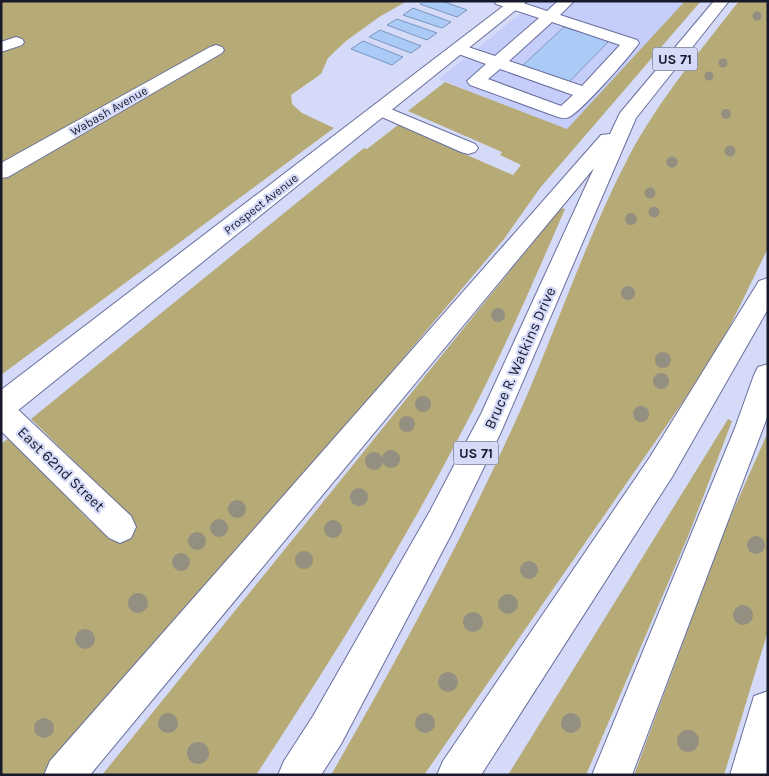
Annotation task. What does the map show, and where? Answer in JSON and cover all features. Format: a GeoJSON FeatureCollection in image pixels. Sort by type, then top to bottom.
{"type":"FeatureCollection","features":[{"type":"Feature","properties":{"kind":"main road"},"geometry":{"type":"LineString","coordinates":[[512,3],[549,17],[631,44],[564,114],[476,80],[549,17],[567,1]]}},
{"type":"Feature","properties":{"kind":"main road","name":"Bruce R. Watkins Drive"},"geometry":{"type":"LineString","coordinates":[[298,775],[326,730],[441,522],[492,423],[627,117],[722,1]]}},
{"type":"Feature","properties":{"kind":"main road","name":"Prospect Avenue"},"geometry":{"type":"LineString","coordinates":[[1,407],[459,49],[512,3]]}},
{"type":"Feature","properties":{"kind":"main road"},"geometry":{"type":"LineString","coordinates":[[459,49],[585,93]]}},
{"type":"Feature","properties":{"kind":"main road","name":"Wabash Avenue"},"geometry":{"type":"LineString","coordinates":[[1,172],[216,50]]}},
{"type":"Feature","properties":{"kind":"main road"},"geometry":{"type":"LineString","coordinates":[[381,110],[468,148]]}},
{"type":"Feature","properties":{"kind":"main road"},"geometry":{"type":"LineString","coordinates":[[64,775],[627,117]]}},
{"type":"Feature","properties":{"kind":"main road"},"geometry":{"type":"LineString","coordinates":[[457,775],[661,467],[768,286]]}},
{"type":"Feature","properties":{"kind":"main road"},"geometry":{"type":"LineString","coordinates":[[612,775],[750,428],[768,375]]}},
{"type":"Feature","properties":{"kind":"main road","name":"East 62nd Street"},"geometry":{"type":"LineString","coordinates":[[1,412],[120,526]]}},
{"type":"Feature","properties":{"kind":"main road"},"geometry":{"type":"LineString","coordinates":[[750,775],[768,710]]}},
{"type":"Feature","properties":{"kind":"shaded area"},"geometry":{"type":"Polygon","coordinates":[[[1,1],[407,1],[379,17],[346,41],[328,58],[321,74],[291,95],[292,104],[302,113],[334,128],[1,375],[1,51],[25,42],[16,37],[1,41],[1,1]]]}},
{"type":"Feature","properties":{"kind":"shaded area"},"geometry":{"type":"Polygon","coordinates":[[[536,1],[685,1],[567,129],[439,79],[536,1]]]}},
{"type":"Feature","properties":{"kind":"shaded area"},"geometry":{"type":"Polygon","coordinates":[[[685,1],[701,1],[540,188],[504,239],[50,775],[1,775],[1,444],[9,438],[91,522],[114,500],[31,419],[364,148],[367,149],[398,125],[513,175],[521,165],[500,155],[502,152],[408,111],[445,82],[567,129],[685,1]]]}},
{"type":"Feature","properties":{"kind":"shaded area"},"geometry":{"type":"Polygon","coordinates":[[[739,1],[768,1],[768,248],[730,326],[696,383],[424,775],[331,775],[425,605],[469,519],[526,397],[597,223],[629,156],[653,115],[739,1]]]}},
{"type":"Feature","properties":{"kind":"shaded area"},"geometry":{"type":"Polygon","coordinates":[[[561,208],[565,209],[515,323],[437,479],[362,607],[256,775],[102,775],[561,208]]]}},
{"type":"Feature","properties":{"kind":"shaded area"},"geometry":{"type":"Polygon","coordinates":[[[728,419],[732,421],[689,534],[586,775],[508,775],[728,419]]]}},
{"type":"Feature","properties":{"kind":"shaded area"},"geometry":{"type":"Polygon","coordinates":[[[768,432],[768,631],[724,775],[634,775],[725,529],[768,432]]]}},
{"type":"Feature","properties":{"kind":"building"},"geometry":{"type":"Polygon","coordinates":[[[424,1],[442,1],[467,10],[457,17],[420,4],[424,1]]]}},
{"type":"Feature","properties":{"kind":"building"},"geometry":{"type":"Polygon","coordinates":[[[413,8],[451,22],[442,28],[403,15],[413,8]]]}},
{"type":"Feature","properties":{"kind":"building"},"geometry":{"type":"Polygon","coordinates":[[[397,19],[437,33],[427,40],[387,25],[397,19]]]}},
{"type":"Feature","properties":{"kind":"building"},"geometry":{"type":"Polygon","coordinates":[[[564,27],[609,41],[569,82],[522,66],[564,27]]]}},
{"type":"Feature","properties":{"kind":"building"},"geometry":{"type":"Polygon","coordinates":[[[380,30],[421,46],[411,53],[369,37],[380,30]]]}},
{"type":"Feature","properties":{"kind":"building"},"geometry":{"type":"Polygon","coordinates":[[[363,41],[403,57],[392,65],[351,49],[363,41]]]}}]}
